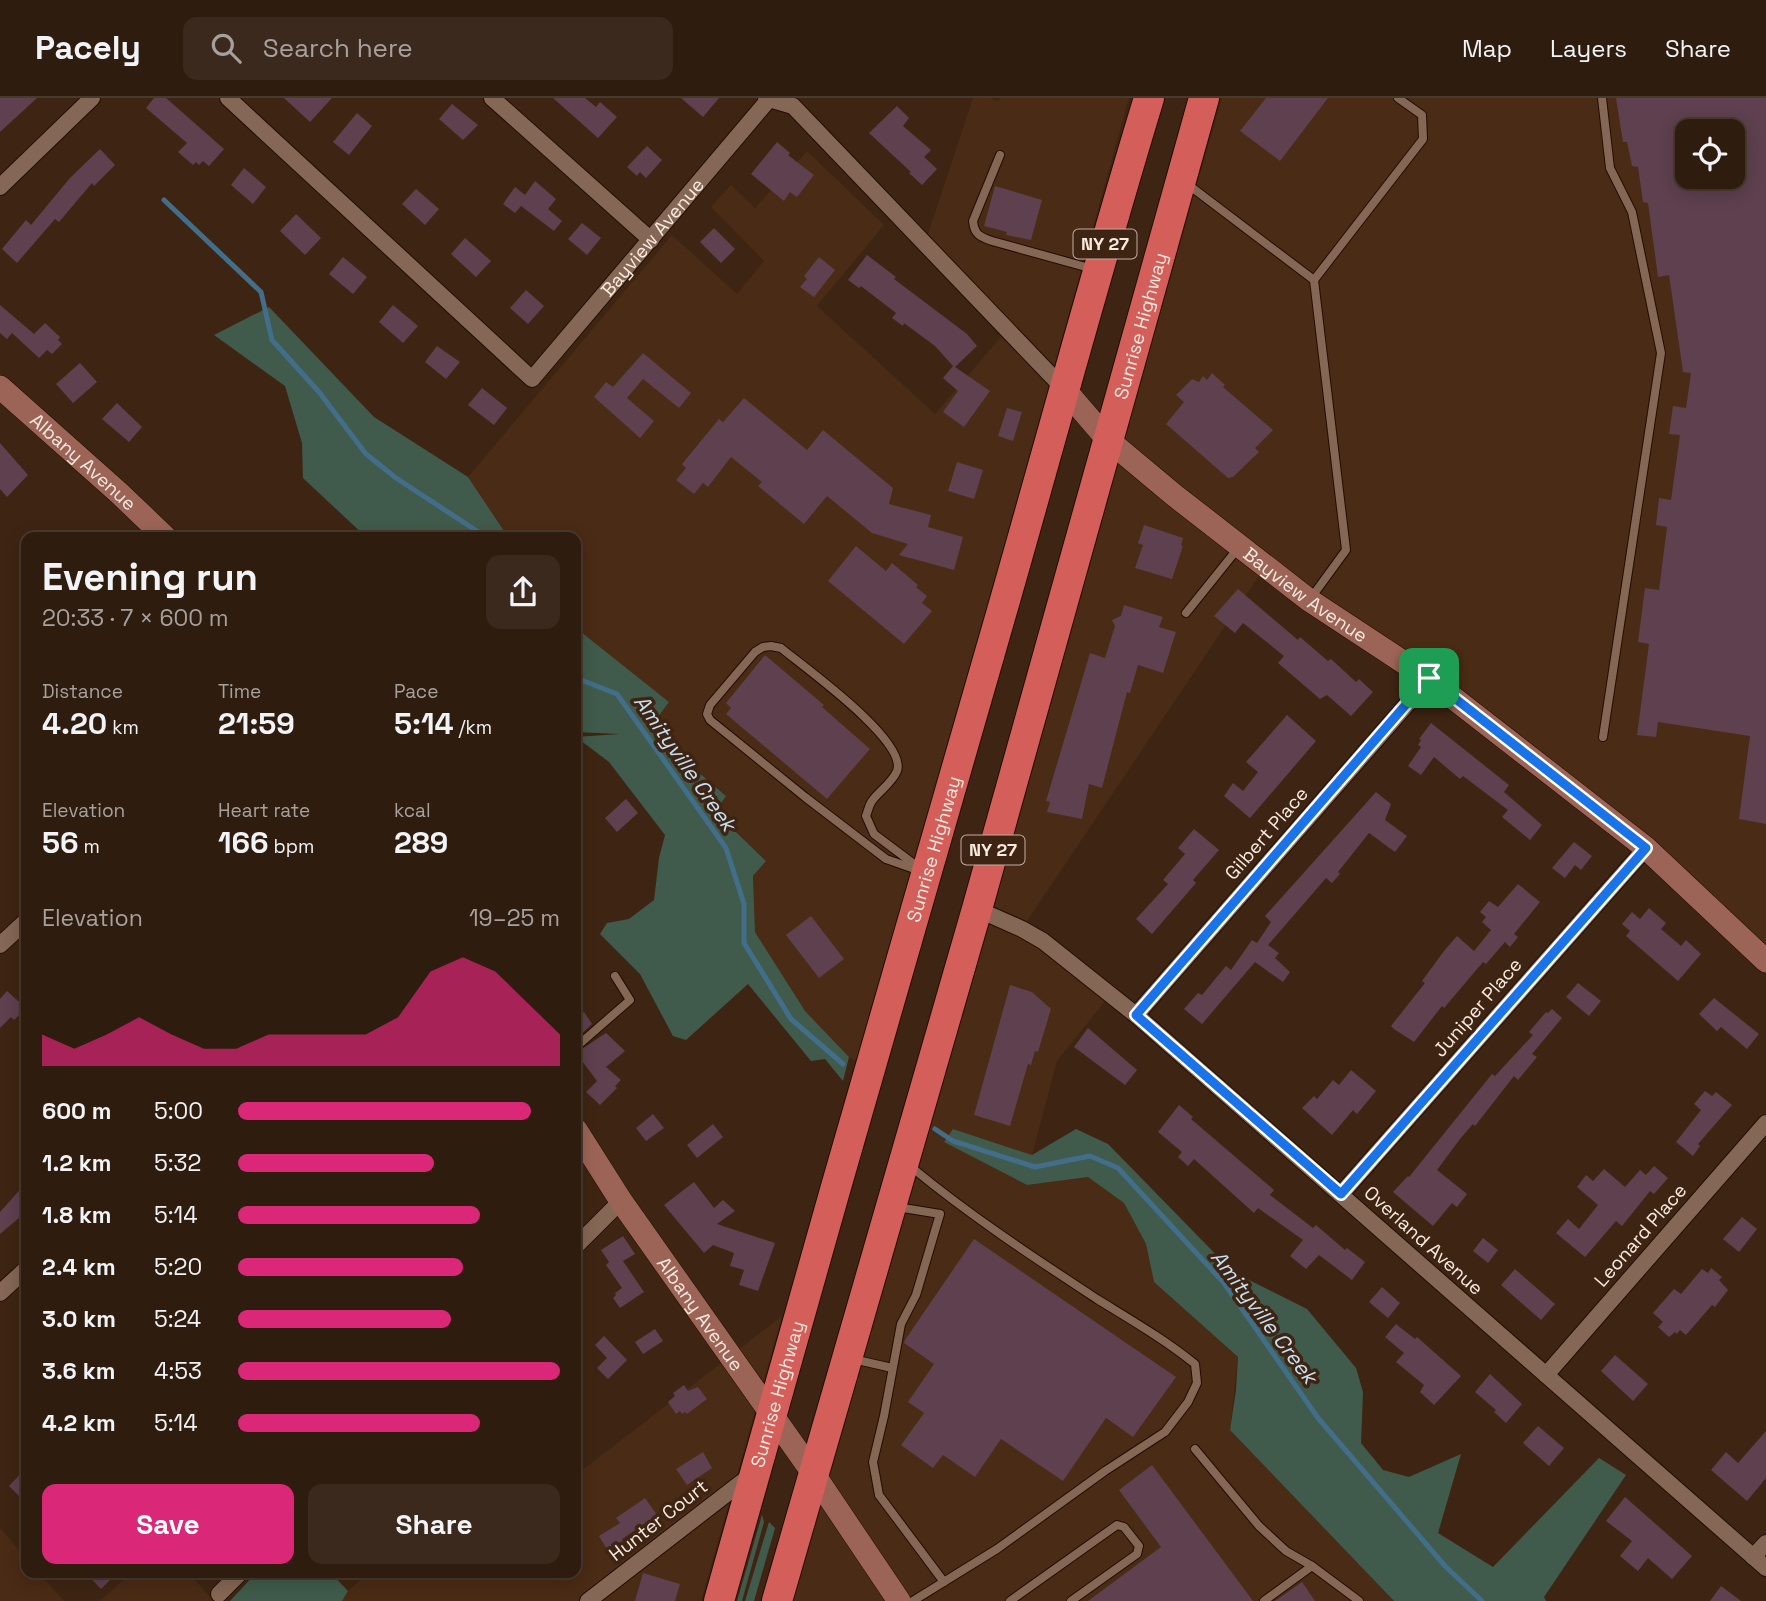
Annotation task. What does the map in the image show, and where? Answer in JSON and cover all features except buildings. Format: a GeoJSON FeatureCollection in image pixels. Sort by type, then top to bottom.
{"type":"FeatureCollection","features":[{"type":"Feature","properties":{"kind":"highway","name":"Sunrise Highway"},"geometry":{"type":"LineString","coordinates":[[719,1601],[1149,98]]}},
{"type":"Feature","properties":{"kind":"highway","name":"Sunrise Highway"},"geometry":{"type":"LineString","coordinates":[[777,1601],[977,909],[1204,98]]}},
{"type":"Feature","properties":{"kind":"street"},"geometry":{"type":"LineString","coordinates":[[0,187],[92,98]]}},
{"type":"Feature","properties":{"kind":"street","name":"Bayview Avenue"},"geometry":{"type":"LineString","coordinates":[[228,98],[532,379],[769,98],[793,106],[1065,390],[1107,439],[1309,600],[1429,678],[1646,848],[1766,961]]}},
{"type":"Feature","properties":{"kind":"street"},"geometry":{"type":"LineString","coordinates":[[492,98],[651,240]]}},
{"type":"Feature","properties":{"kind":"street","name":"Albany Avenue"},"geometry":{"type":"LineString","coordinates":[[0,387],[160,532]]}},
{"type":"Feature","properties":{"kind":"street","name":"Gilbert Place"},"geometry":{"type":"LineString","coordinates":[[1136,1015],[1429,678]]}},
{"type":"Feature","properties":{"kind":"street","name":"Juniper Place"},"geometry":{"type":"LineString","coordinates":[[1341,1194],[1646,848]]}},
{"type":"Feature","properties":{"kind":"street","name":"Overland Avenue"},"geometry":{"type":"LineString","coordinates":[[977,909],[1043,941],[1136,1015],[1760,1562]]}},
{"type":"Feature","properties":{"kind":"street"},"geometry":{"type":"LineString","coordinates":[[0,945],[21,926]]}},
{"type":"Feature","properties":{"kind":"street","name":"Leonard Place"},"geometry":{"type":"LineString","coordinates":[[1546,1376],[1766,1123]]}},
{"type":"Feature","properties":{"kind":"street","name":"Albany Avenue"},"geometry":{"type":"LineString","coordinates":[[581,1138],[621,1201],[901,1600]]}},
{"type":"Feature","properties":{"kind":"street"},"geometry":{"type":"LineString","coordinates":[[581,1241],[621,1201]]}},
{"type":"Feature","properties":{"kind":"street"},"geometry":{"type":"LineString","coordinates":[[0,1293],[21,1274]]}},
{"type":"Feature","properties":{"kind":"street","name":"Hunter Court"},"geometry":{"type":"LineString","coordinates":[[587,1601],[755,1472]]}},
{"type":"Feature","properties":{"kind":"street"},"geometry":{"type":"LineString","coordinates":[[1760,1562],[1766,1542]]}},
{"type":"Feature","properties":{"kind":"street"},"geometry":{"type":"LineString","coordinates":[[219,1594],[235,1578]]}},
{"type":"Feature","properties":{"kind":"lane"},"geometry":{"type":"LineString","coordinates":[[1309,600],[1346,550],[1314,280],[1423,139],[1422,114],[1398,98]]}},
{"type":"Feature","properties":{"kind":"lane"},"geometry":{"type":"LineString","coordinates":[[1602,98],[1610,168],[1632,212],[1661,353],[1603,737]]}},
{"type":"Feature","properties":{"kind":"lane"},"geometry":{"type":"LineString","coordinates":[[1000,155],[973,221],[974,230],[980,237],[992,241],[1098,270]]}},
{"type":"Feature","properties":{"kind":"lane"},"geometry":{"type":"LineString","coordinates":[[1181,179],[1314,280]]}},
{"type":"Feature","properties":{"kind":"lane"},"geometry":{"type":"LineString","coordinates":[[1186,612],[1240,547]]}},
{"type":"Feature","properties":{"kind":"lane"},"geometry":{"type":"LineString","coordinates":[[762,647],[781,648],[876,727],[892,747],[897,771],[872,802],[866,816],[874,834],[926,873],[886,859],[710,720],[707,714],[710,705],[755,652],[762,647]]}},
{"type":"Feature","properties":{"kind":"lane"},"geometry":{"type":"LineString","coordinates":[[581,1043],[630,1000],[615,976]]}},
{"type":"Feature","properties":{"kind":"lane"},"geometry":{"type":"LineString","coordinates":[[901,1600],[944,1582],[997,1549],[1105,1471],[1165,1432],[1188,1402],[1197,1383],[1195,1364],[1164,1339],[1044,1264],[948,1197],[904,1161]]}},
{"type":"Feature","properties":{"kind":"lane"},"geometry":{"type":"LineString","coordinates":[[944,1582],[879,1494],[873,1462],[901,1324],[916,1294],[940,1214],[948,1197]]}},
{"type":"Feature","properties":{"kind":"lane"},"geometry":{"type":"LineString","coordinates":[[891,1206],[940,1214]]}},
{"type":"Feature","properties":{"kind":"lane"},"geometry":{"type":"LineString","coordinates":[[847,1357],[892,1368]]}},
{"type":"Feature","properties":{"kind":"lane"},"geometry":{"type":"LineString","coordinates":[[1195,1450],[1259,1526],[1286,1551],[1312,1566],[1359,1601]]}},
{"type":"Feature","properties":{"kind":"lane"},"geometry":{"type":"LineString","coordinates":[[1010,1601],[1117,1525],[1124,1527],[1139,1546],[1137,1554],[1071,1601]]}},
{"type":"Feature","properties":{"kind":"lane"},"geometry":{"type":"LineString","coordinates":[[1264,1601],[1312,1566]]}},
{"type":"Feature","properties":{"kind":"shaded area"},"geometry":{"type":"Polygon","coordinates":[[[973,98],[998,101],[1000,98],[1129,98],[860,1063],[849,1057],[805,1011],[755,932],[753,876],[766,860],[714,812],[726,795],[648,729],[669,702],[581,632],[581,532],[505,532],[468,477],[672,235],[737,294],[764,261],[711,207],[731,185],[755,208],[807,151],[884,225],[817,306],[935,414],[1011,325],[927,237],[973,98]]]}},
{"type":"Feature","properties":{"kind":"shaded area"},"geometry":{"type":"Polygon","coordinates":[[[1222,98],[1766,98],[1766,971],[1653,861],[1420,680],[1258,577],[1019,933],[1106,1000],[1057,1061],[1032,1155],[953,1129],[945,1142],[1027,1185],[1089,1177],[1124,1203],[1146,1244],[1154,1282],[1238,1357],[1230,1430],[1394,1601],[789,1601],[1222,98]]]}},
{"type":"Feature","properties":{"kind":"shaded area"},"geometry":{"type":"Polygon","coordinates":[[[782,1316],[701,1601],[342,1601],[348,1591],[362,1578],[581,1578],[581,1471],[782,1316]]]}},
{"type":"Feature","properties":{"kind":"shaded area"},"geometry":{"type":"Polygon","coordinates":[[[0,1528],[21,1552],[21,1578],[43,1578],[64,1601],[0,1601],[0,1528]]]}},
{"type":"Feature","properties":{"kind":"shaded area"},"geometry":{"type":"Polygon","coordinates":[[[125,1578],[193,1578],[213,1601],[100,1601],[125,1578]]]}},
{"type":"Feature","properties":{"kind":"green space"},"geometry":{"type":"Polygon","coordinates":[[[269,307],[374,417],[468,477],[505,532],[361,532],[303,478],[302,443],[285,386],[214,335],[269,307]]]}},
{"type":"Feature","properties":{"kind":"green space"},"geometry":{"type":"Polygon","coordinates":[[[581,632],[669,702],[649,729],[726,796],[715,812],[766,861],[753,876],[755,932],[805,1011],[849,1057],[843,1081],[825,1059],[811,1061],[748,984],[686,1040],[673,1036],[640,974],[600,934],[607,923],[629,919],[654,900],[665,835],[609,762],[581,741],[581,737],[620,734],[581,732],[581,632]]]}},
{"type":"Feature","properties":{"kind":"green space"},"geometry":{"type":"Polygon","coordinates":[[[953,1129],[1032,1155],[1076,1129],[1108,1144],[1233,1272],[1307,1309],[1356,1368],[1363,1392],[1361,1443],[1383,1470],[1409,1477],[1461,1454],[1438,1533],[1493,1567],[1599,1458],[1626,1475],[1544,1597],[1546,1601],[1394,1601],[1230,1430],[1238,1357],[1154,1282],[1146,1244],[1124,1203],[1088,1177],[1027,1185],[944,1142],[953,1129]]]}},
{"type":"Feature","properties":{"kind":"green space"},"geometry":{"type":"Polygon","coordinates":[[[762,1515],[764,1522],[742,1601],[737,1601],[762,1515]]]}},
{"type":"Feature","properties":{"kind":"green space"},"geometry":{"type":"Polygon","coordinates":[[[769,1522],[775,1528],[754,1601],[745,1601],[769,1522]]]}},
{"type":"Feature","properties":{"kind":"green space"},"geometry":{"type":"Polygon","coordinates":[[[251,1578],[336,1578],[348,1591],[342,1601],[230,1601],[251,1578]]]}},
{"type":"Feature","properties":{"kind":"waterway","name":"Amityville Creek"},"geometry":{"type":"LineString","coordinates":[[164,200],[261,292],[272,340],[319,392],[366,454],[396,478],[478,532]]}},
{"type":"Feature","properties":{"kind":"waterway","name":"Amityville Creek"},"geometry":{"type":"LineString","coordinates":[[581,680],[617,694],[726,848],[744,904],[744,943],[791,1019],[843,1064]]}},
{"type":"Feature","properties":{"kind":"waterway","name":"Amityville Creek"},"geometry":{"type":"LineString","coordinates":[[935,1129],[953,1141],[1035,1167],[1090,1156],[1118,1168],[1224,1283],[1318,1418],[1445,1566],[1482,1601]]}},
{"type":"Feature","properties":{"kind":"route"},"geometry":{"type":"LineString","coordinates":[[1429,678],[1646,848],[1341,1194],[1136,1015],[1429,678]]}}]}
